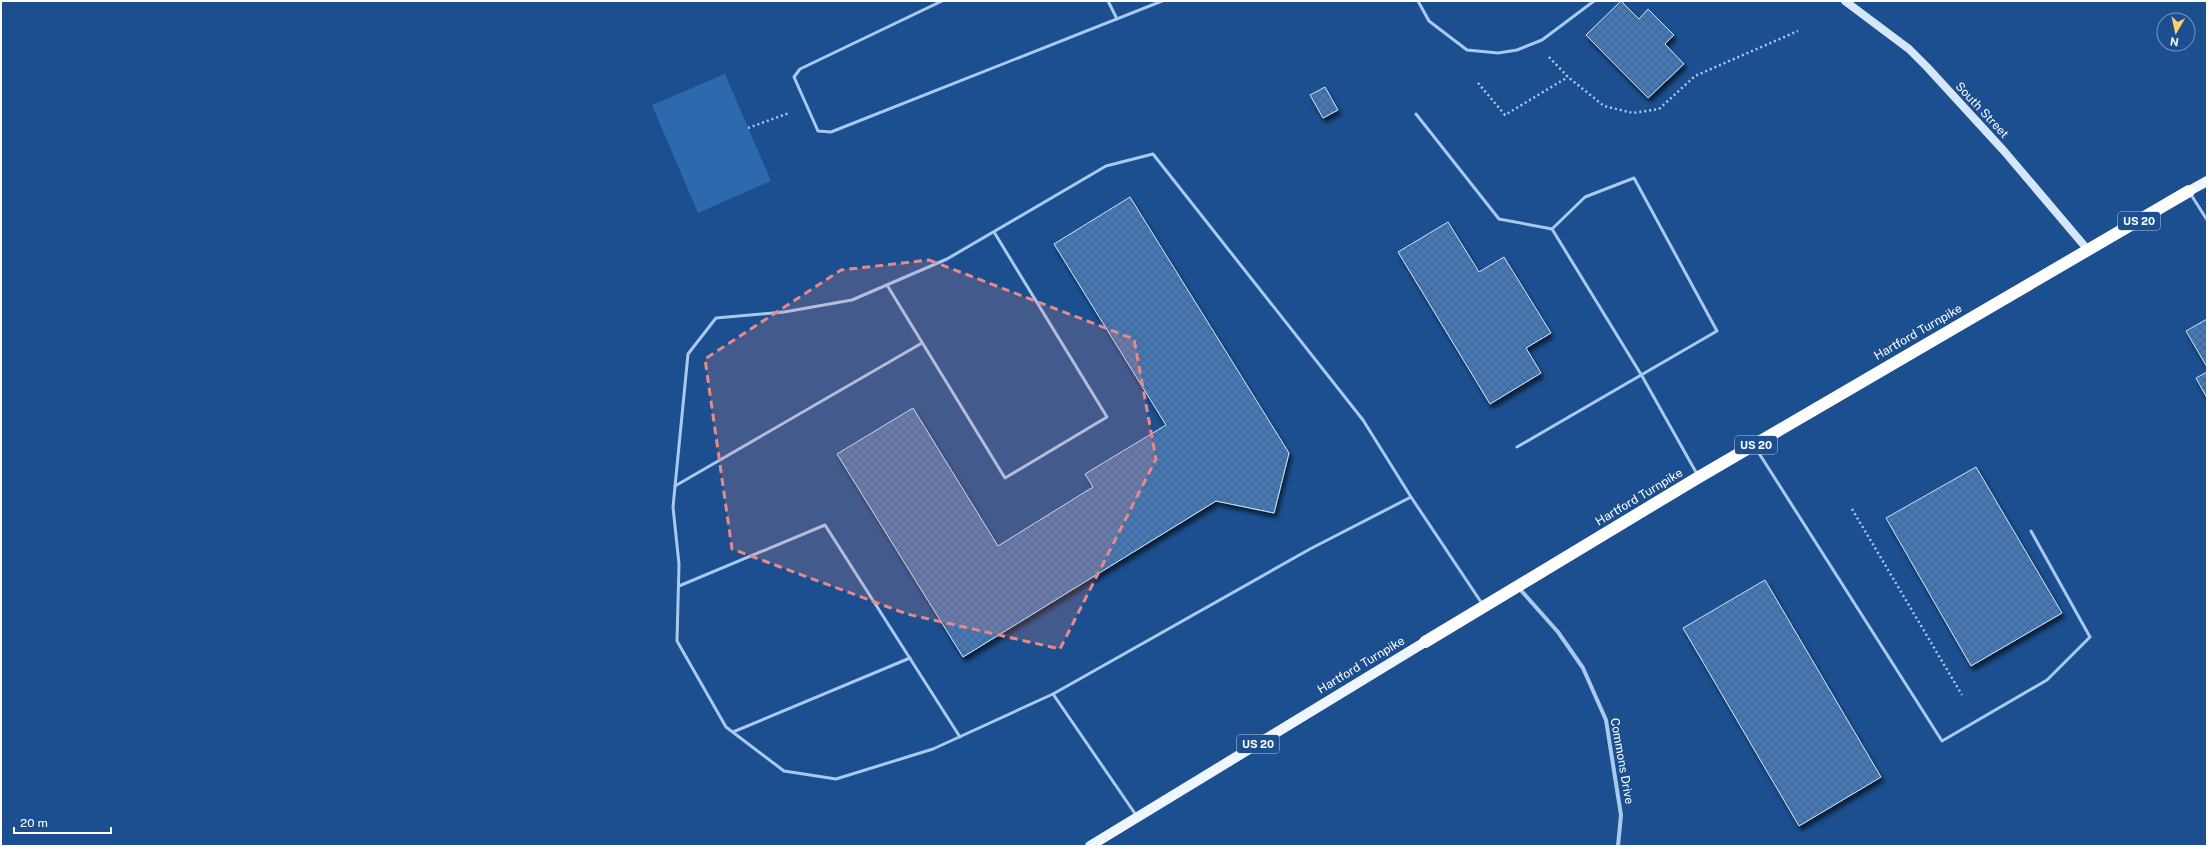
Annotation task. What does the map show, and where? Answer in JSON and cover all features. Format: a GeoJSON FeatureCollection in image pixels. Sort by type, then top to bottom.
{"type":"FeatureCollection","features":[{"type":"Feature","properties":{"kind":"highway","name":"Hartford Turnpike"},"geometry":{"type":"LineString","coordinates":[[1425,642],[1699,477],[2189,192]]}},
{"type":"Feature","properties":{"kind":"main road","name":"Hartford Turnpike"},"geometry":{"type":"LineString","coordinates":[[2189,192],[2207,181]]}},
{"type":"Feature","properties":{"kind":"main road","name":"Hartford Turnpike"},"geometry":{"type":"LineString","coordinates":[[1090,846],[1425,642]]}},
{"type":"Feature","properties":{"kind":"street","name":"South Street"},"geometry":{"type":"LineString","coordinates":[[1844,1],[1909,49],[1927,67],[2004,151],[2088,250]]}},
{"type":"Feature","properties":{"kind":"street","name":"Commons Drive"},"geometry":{"type":"LineString","coordinates":[[1518,587],[1558,632],[1583,668],[1606,720],[1621,815],[1618,846]]}},
{"type":"Feature","properties":{"kind":"lane"},"geometry":{"type":"LineString","coordinates":[[942,1],[800,69],[794,77],[818,131],[831,132],[1162,1]]}},
{"type":"Feature","properties":{"kind":"lane"},"geometry":{"type":"LineString","coordinates":[[1108,1],[1117,19]]}},
{"type":"Feature","properties":{"kind":"lane"},"geometry":{"type":"LineString","coordinates":[[1418,1],[1429,21],[1467,50],[1498,53],[1517,50],[1542,40],[1594,1]]}},
{"type":"Feature","properties":{"kind":"lane"},"geometry":{"type":"LineString","coordinates":[[1416,114],[1499,219],[1552,229],[1642,376],[1699,477]]}},
{"type":"Feature","properties":{"kind":"lane"},"geometry":{"type":"LineString","coordinates":[[1411,497],[1310,549],[1053,694],[933,749],[836,779],[784,771],[726,727],[677,641],[679,564],[673,507],[688,354],[716,318],[784,312],[852,300],[947,259],[1106,166],[1153,154],[1363,420],[1411,497],[1484,606]]}},
{"type":"Feature","properties":{"kind":"lane"},"geometry":{"type":"LineString","coordinates":[[1517,447],[1642,376],[1717,330],[1634,178],[1585,197],[1552,229]]}},
{"type":"Feature","properties":{"kind":"lane"},"geometry":{"type":"LineString","coordinates":[[2189,192],[2207,220]]}},
{"type":"Feature","properties":{"kind":"lane"},"geometry":{"type":"LineString","coordinates":[[887,285],[1005,478],[1107,417],[994,232]]}},
{"type":"Feature","properties":{"kind":"lane"},"geometry":{"type":"LineString","coordinates":[[675,486],[922,342]]}},
{"type":"Feature","properties":{"kind":"lane"},"geometry":{"type":"LineString","coordinates":[[1754,446],[1942,741],[2047,680],[2090,637],[2031,531]]}},
{"type":"Feature","properties":{"kind":"lane"},"geometry":{"type":"LineString","coordinates":[[679,586],[826,525],[960,736]]}},
{"type":"Feature","properties":{"kind":"lane"},"geometry":{"type":"LineString","coordinates":[[733,732],[910,658]]}},
{"type":"Feature","properties":{"kind":"lane"},"geometry":{"type":"LineString","coordinates":[[1053,694],[1138,817]]}},
{"type":"Feature","properties":{"kind":"path"},"geometry":{"type":"LineString","coordinates":[[1535,43],[1568,77],[1604,106],[1633,113],[1659,109],[1696,76],[1798,31]]}},
{"type":"Feature","properties":{"kind":"path"},"geometry":{"type":"LineString","coordinates":[[1478,83],[1506,115],[1568,77]]}},
{"type":"Feature","properties":{"kind":"path"},"geometry":{"type":"LineString","coordinates":[[748,128],[808,106]]}},
{"type":"Feature","properties":{"kind":"path"},"geometry":{"type":"LineString","coordinates":[[1852,509],[1962,694]]}},
{"type":"Feature","properties":{"kind":"highlighted area"},"geometry":{"type":"Polygon","coordinates":[[[929,260],[1134,339],[1156,459],[1060,649],[907,614],[732,549],[705,359],[841,270],[929,260]]]}},
{"type":"Feature","properties":{"kind":"shaded area"},"geometry":{"type":"Polygon","coordinates":[[[725,74],[771,181],[698,213],[652,105],[725,74]]]}},
{"type":"Feature","properties":{"kind":"building"},"geometry":{"type":"Polygon","coordinates":[[[1621,1],[1639,19],[1648,9],[1674,35],[1665,44],[1684,64],[1648,98],[1586,35],[1621,1]]]}},
{"type":"Feature","properties":{"kind":"building"},"geometry":{"type":"Polygon","coordinates":[[[1325,87],[1338,110],[1323,118],[1310,95],[1325,87]]]}},
{"type":"Feature","properties":{"kind":"building"},"geometry":{"type":"Polygon","coordinates":[[[1130,197],[1289,453],[1274,513],[1216,501],[963,657],[837,454],[913,408],[998,546],[1093,487],[1085,474],[1166,425],[1054,244],[1130,197]]]}},
{"type":"Feature","properties":{"kind":"building"},"geometry":{"type":"Polygon","coordinates":[[[1448,222],[1479,272],[1504,257],[1551,333],[1526,348],[1541,373],[1490,404],[1398,252],[1448,222]]]}},
{"type":"Feature","properties":{"kind":"building"},"geometry":{"type":"Polygon","coordinates":[[[2207,319],[2207,367],[2186,331],[2207,319]]]}},
{"type":"Feature","properties":{"kind":"building"},"geometry":{"type":"Polygon","coordinates":[[[2207,372],[2207,398],[2196,378],[2207,372]]]}},
{"type":"Feature","properties":{"kind":"building"},"geometry":{"type":"Polygon","coordinates":[[[1976,467],[2062,613],[1971,666],[1886,518],[1976,467]]]}},
{"type":"Feature","properties":{"kind":"building"},"geometry":{"type":"Polygon","coordinates":[[[1765,580],[1881,777],[1799,826],[1683,628],[1765,580]]]}}]}
